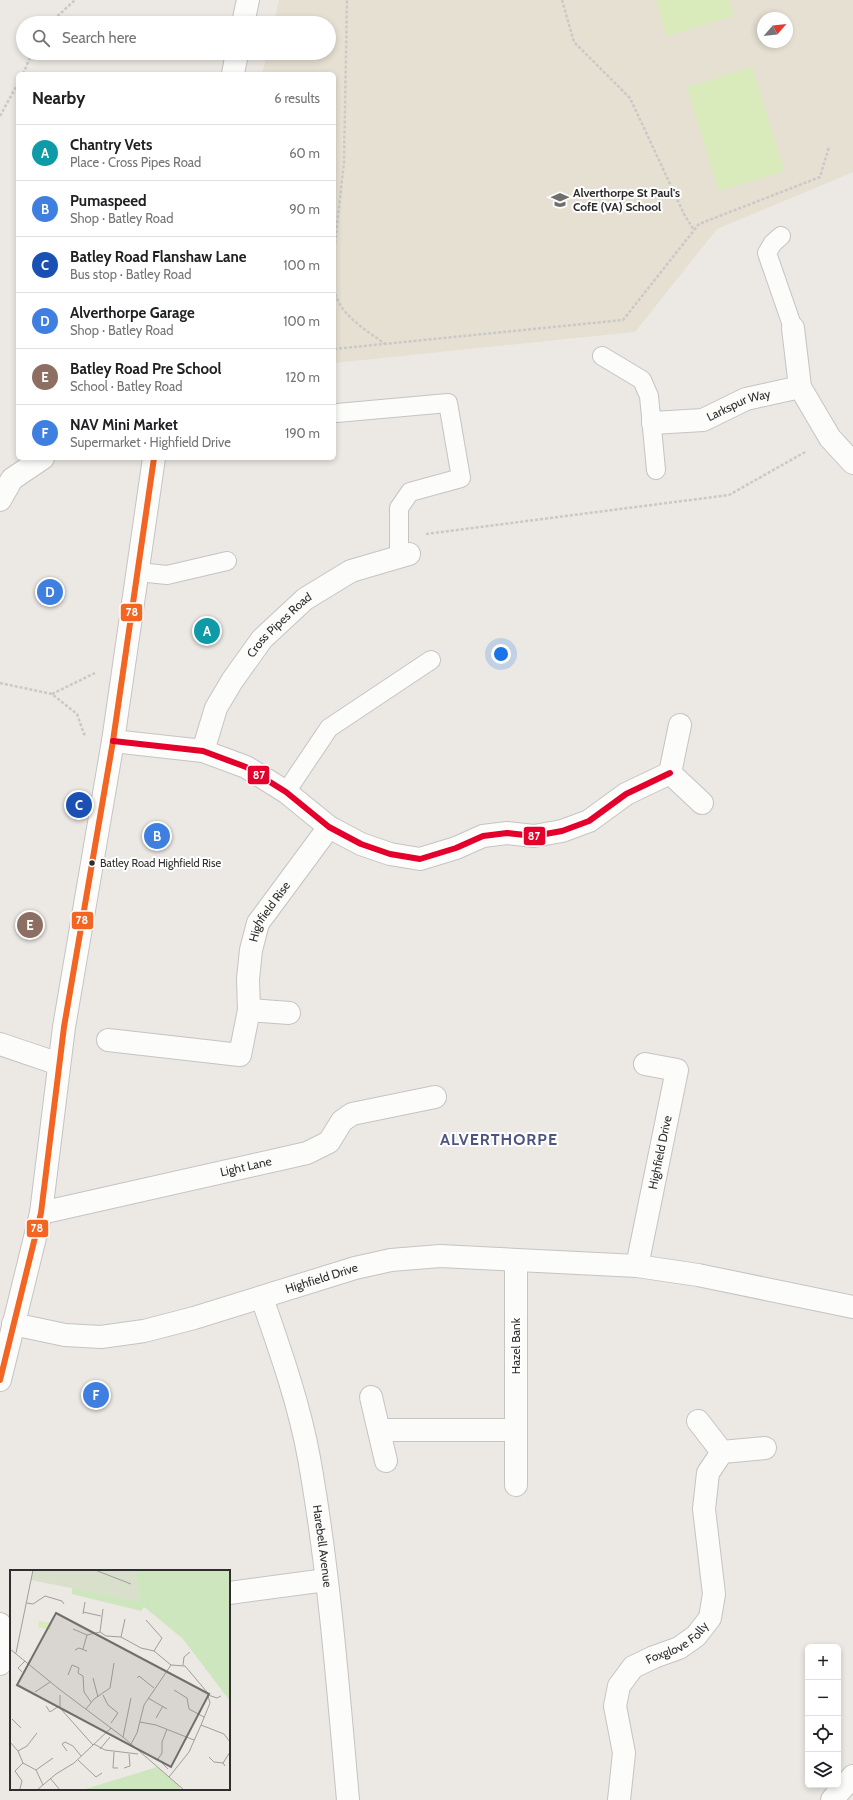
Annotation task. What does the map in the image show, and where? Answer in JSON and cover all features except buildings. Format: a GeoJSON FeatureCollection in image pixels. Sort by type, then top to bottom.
{"type":"FeatureCollection","features":[{"type":"Feature","properties":{"kind":"street"},"geometry":{"type":"LineString","coordinates":[[245,16],[248,0]]}},
{"type":"Feature","properties":{"kind":"street"},"geometry":{"type":"LineString","coordinates":[[233,72],[236,60]]}},
{"type":"Feature","properties":{"kind":"street"},"geometry":{"type":"LineString","coordinates":[[793,328],[800,387],[817,413],[830,438],[853,463]]}},
{"type":"Feature","properties":{"kind":"street","name":"Larkspur Way"},"geometry":{"type":"LineString","coordinates":[[653,423],[703,420],[746,399],[800,387]]}},
{"type":"Feature","properties":{"kind":"street"},"geometry":{"type":"LineString","coordinates":[[0,500],[6,476],[39,460]]}},
{"type":"Feature","properties":{"kind":"street"},"geometry":{"type":"LineString","coordinates":[[2,1368],[41,1213],[64,1027],[113,742],[154,460]]}},
{"type":"Feature","properties":{"kind":"street","name":"Cross Pipes Road"},"geometry":{"type":"LineString","coordinates":[[203,751],[216,708],[232,681],[262,639],[305,599],[351,571],[402,549]]}},
{"type":"Feature","properties":{"kind":"street"},"geometry":{"type":"LineString","coordinates":[[670,773],[680,725]]}},
{"type":"Feature","properties":{"kind":"street"},"geometry":{"type":"LineString","coordinates":[[113,742],[203,751],[246,767],[286,792],[329,827],[362,844],[390,854],[420,859],[456,848],[483,836],[507,833],[534,836],[562,831],[589,821],[626,794],[670,773]]}},
{"type":"Feature","properties":{"kind":"street"},"geometry":{"type":"LineString","coordinates":[[670,773],[702,803]]}},
{"type":"Feature","properties":{"kind":"street","name":"Highfield Rise"},"geometry":{"type":"LineString","coordinates":[[108,1040],[240,1055],[249,1010],[248,979],[251,950],[258,923],[329,827]]}},
{"type":"Feature","properties":{"kind":"street"},"geometry":{"type":"LineString","coordinates":[[249,1010],[289,1013]]}},
{"type":"Feature","properties":{"kind":"street"},"geometry":{"type":"LineString","coordinates":[[0,1044],[59,1064]]}},
{"type":"Feature","properties":{"kind":"street","name":"Highfield Drive"},"geometry":{"type":"LineString","coordinates":[[637,1266],[677,1070],[645,1064]]}},
{"type":"Feature","properties":{"kind":"street","name":"Light Lane"},"geometry":{"type":"LineString","coordinates":[[41,1213],[307,1152],[329,1142],[342,1121],[352,1114],[436,1097]]}},
{"type":"Feature","properties":{"kind":"street","name":"Highfield Drive"},"geometry":{"type":"LineString","coordinates":[[14,1324],[65,1335],[100,1337],[151,1329],[262,1298],[355,1268],[391,1260],[440,1256],[637,1266],[698,1275],[853,1306]]}},
{"type":"Feature","properties":{"kind":"street","name":"Hazel Bank"},"geometry":{"type":"LineString","coordinates":[[516,1261],[516,1485]]}},
{"type":"Feature","properties":{"kind":"street","name":"Harebell Avenue"},"geometry":{"type":"LineString","coordinates":[[262,1298],[292,1387],[309,1457],[326,1580],[348,1800]]}},
{"type":"Feature","properties":{"kind":"street"},"geometry":{"type":"LineString","coordinates":[[371,1397],[386,1461]]}},
{"type":"Feature","properties":{"kind":"street"},"geometry":{"type":"LineString","coordinates":[[698,1421],[722,1452],[765,1448]]}},
{"type":"Feature","properties":{"kind":"street"},"geometry":{"type":"LineString","coordinates":[[379,1430],[516,1430]]}},
{"type":"Feature","properties":{"kind":"street","name":"Foxglove Folly"},"geometry":{"type":"LineString","coordinates":[[619,1800],[624,1753],[615,1706],[619,1686],[633,1667],[654,1657],[679,1648],[696,1636],[710,1618],[714,1594],[704,1509],[708,1473],[722,1452]]}},
{"type":"Feature","properties":{"kind":"street"},"geometry":{"type":"LineString","coordinates":[[230,1593],[326,1580]]}},
{"type":"Feature","properties":{"kind":"street"},"geometry":{"type":"LineString","coordinates":[[0,1624],[10,1646]]}},
{"type":"Feature","properties":{"kind":"street"},"geometry":{"type":"LineString","coordinates":[[0,1664],[10,1649]]}},
{"type":"Feature","properties":{"kind":"lane"},"geometry":{"type":"LineString","coordinates":[[781,236],[773,243],[767,253],[793,328]]}},
{"type":"Feature","properties":{"kind":"lane"},"geometry":{"type":"LineString","coordinates":[[602,356],[642,380],[649,396],[653,423],[656,470]]}},
{"type":"Feature","properties":{"kind":"lane"},"geometry":{"type":"LineString","coordinates":[[337,413],[448,403],[461,478],[410,492],[399,508],[402,549]]}},
{"type":"Feature","properties":{"kind":"lane"},"geometry":{"type":"LineString","coordinates":[[138,572],[167,575],[227,561]]}},
{"type":"Feature","properties":{"kind":"lane"},"geometry":{"type":"LineString","coordinates":[[286,792],[329,728],[431,660]]}},
{"type":"Feature","properties":{"kind":"path"},"geometry":{"type":"LineString","coordinates":[[58,16],[75,0]]}},
{"type":"Feature","properties":{"kind":"path"},"geometry":{"type":"LineString","coordinates":[[336,235],[344,162],[348,0]]}},
{"type":"Feature","properties":{"kind":"path"},"geometry":{"type":"LineString","coordinates":[[562,0],[574,42],[630,98],[685,216],[694,230]]}},
{"type":"Feature","properties":{"kind":"path"},"geometry":{"type":"LineString","coordinates":[[24,72],[29,60]]}},
{"type":"Feature","properties":{"kind":"path"},"geometry":{"type":"LineString","coordinates":[[0,116],[16,87]]}},
{"type":"Feature","properties":{"kind":"path"},"geometry":{"type":"LineString","coordinates":[[336,350],[623,320],[698,224],[820,176],[829,147]]}},
{"type":"Feature","properties":{"kind":"path"},"geometry":{"type":"LineString","coordinates":[[336,298],[352,320],[385,344]]}},
{"type":"Feature","properties":{"kind":"path"},"geometry":{"type":"LineString","coordinates":[[402,549],[729,495],[830,438]]}},
{"type":"Feature","properties":{"kind":"path"},"geometry":{"type":"LineString","coordinates":[[0,683],[52,694],[77,714],[84,734],[113,742]]}},
{"type":"Feature","properties":{"kind":"shaded area","name":"Alverthorpe St Paul's CofE (VA) School"},"geometry":{"type":"Polygon","coordinates":[[[279,0],[853,0],[853,172],[717,229],[635,332],[336,363],[336,72],[262,72],[265,60],[336,60],[336,16],[276,16],[279,0]]]}},
{"type":"Feature","properties":{"kind":"green space"},"geometry":{"type":"Polygon","coordinates":[[[656,0],[729,0],[734,16],[666,36],[656,0]]]}},
{"type":"Feature","properties":{"kind":"green space"},"geometry":{"type":"Polygon","coordinates":[[[752,67],[784,171],[719,191],[687,87],[752,67]]]}},
{"type":"Feature","properties":{"kind":"transit line","name":"78"},"geometry":{"type":"LineString","coordinates":[[0,1380],[41,1213],[64,1027],[113,741],[154,460]]}},
{"type":"Feature","properties":{"kind":"transit line","name":"87"},"geometry":{"type":"LineString","coordinates":[[113,741],[203,751],[246,767],[286,792],[329,827],[361,844],[390,854],[420,859],[456,848],[483,836],[507,833],[534,836],[562,831],[589,821],[626,794],[670,773]]}},
{"type":"Feature","properties":{"kind":"place","name":"Alverthorpe St Paul's CofE (VA) School"},"geometry":{"type":"Point","coordinates":[560,200]}},
{"type":"Feature","properties":{"kind":"place","name":"Alverthorpe Garage"},"geometry":{"type":"Point","coordinates":[50,592]}},
{"type":"Feature","properties":{"kind":"place","name":"Chantry Vets"},"geometry":{"type":"Point","coordinates":[207,631]}},
{"type":"Feature","properties":{"kind":"place","name":"Batley Road Flanshaw Lane"},"geometry":{"type":"Point","coordinates":[79,805]}},
{"type":"Feature","properties":{"kind":"place","name":"Pumaspeed"},"geometry":{"type":"Point","coordinates":[157,836]}},
{"type":"Feature","properties":{"kind":"place","name":"Batley Road Highfield Rise"},"geometry":{"type":"Point","coordinates":[92,863]}},
{"type":"Feature","properties":{"kind":"place","name":"Batley Road Pre School"},"geometry":{"type":"Point","coordinates":[30,925]}},
{"type":"Feature","properties":{"kind":"place","name":"NAV Mini Market"},"geometry":{"type":"Point","coordinates":[96,1395]}},
{"type":"Feature","properties":{"kind":"district","name":"ALVERTHORPE"},"geometry":{"type":"Point","coordinates":[499,1139]}}]}
